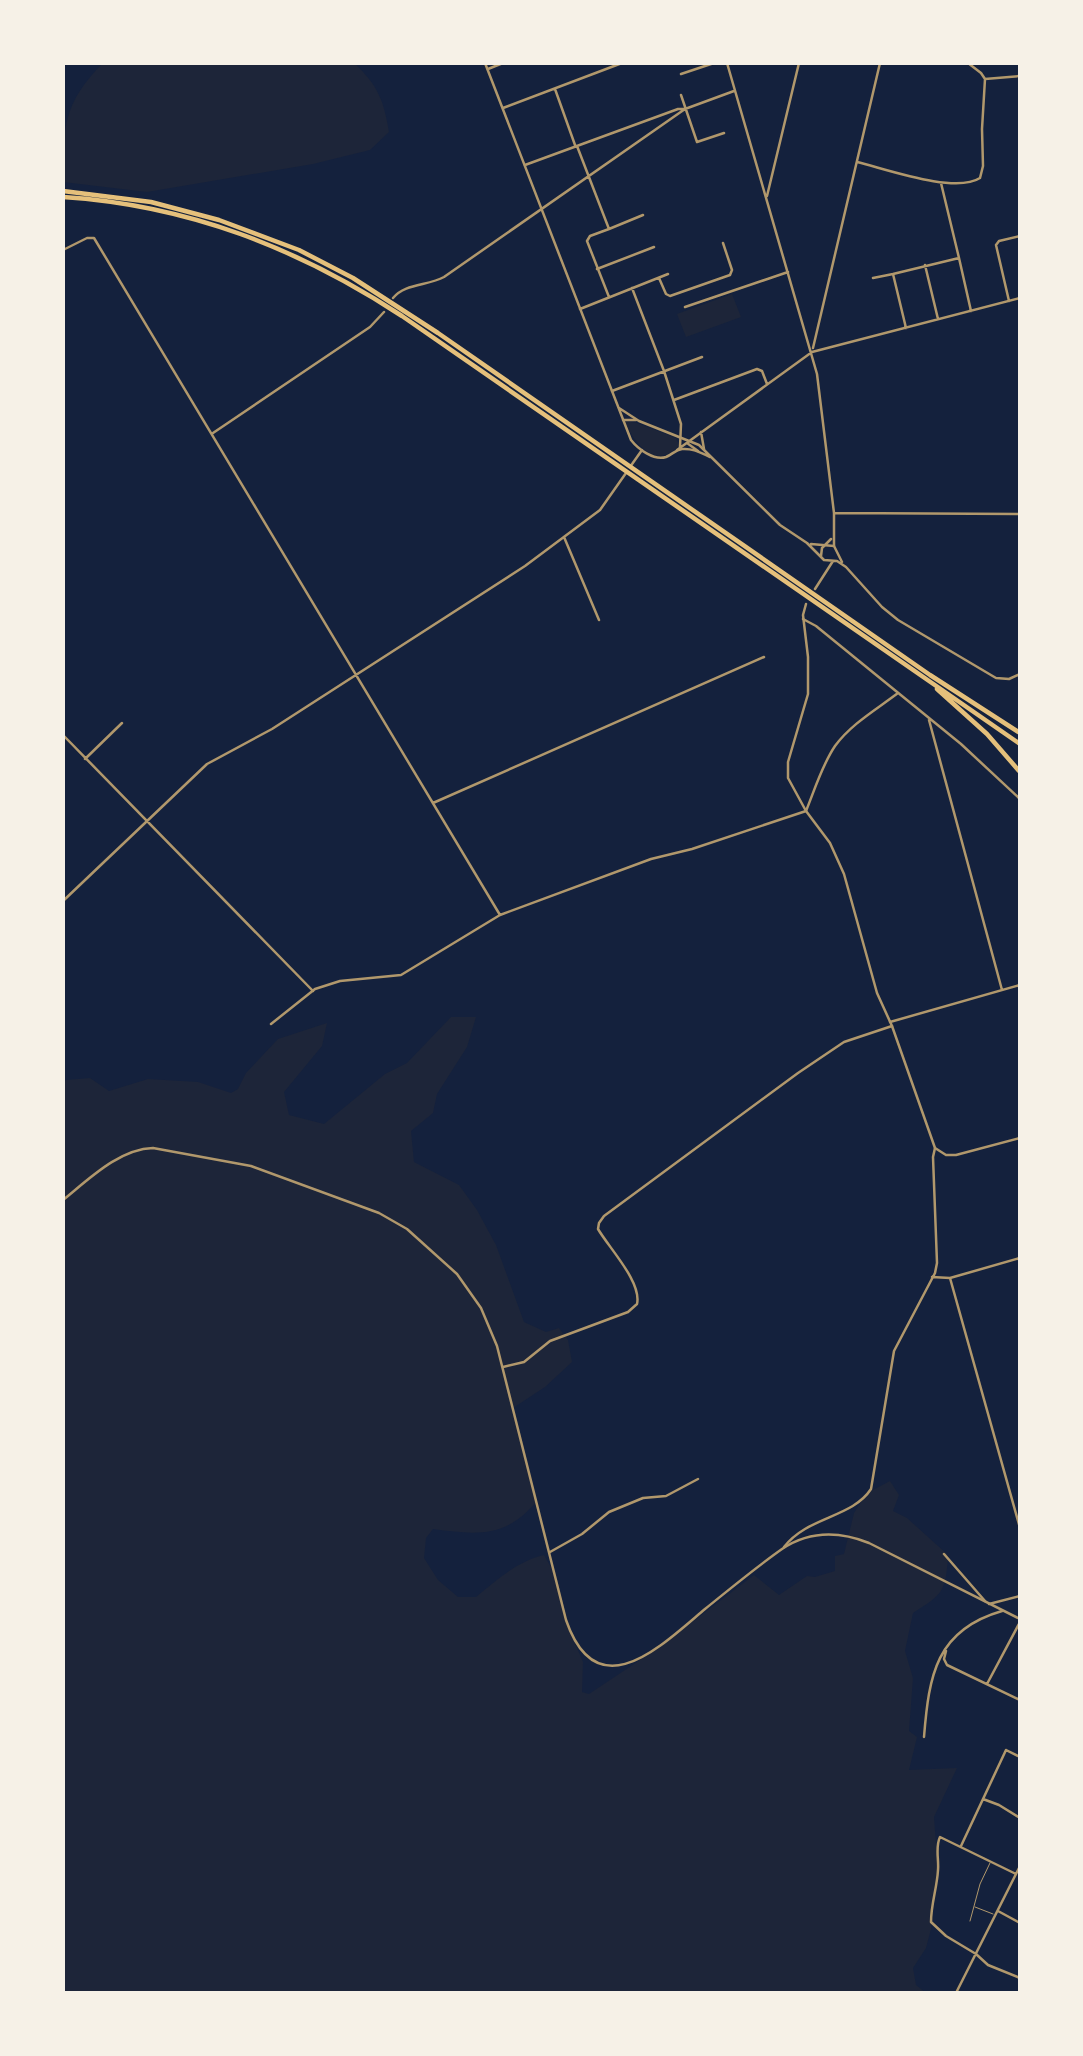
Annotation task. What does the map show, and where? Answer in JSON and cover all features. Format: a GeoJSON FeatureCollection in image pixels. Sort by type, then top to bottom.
{"type":"FeatureCollection","features":[{"type":"Feature","properties":{"kind":"highway"},"geometry":{"type":"LineString","coordinates":[[63,191],[151,202],[219,219],[299,250],[353,278],[416,318],[930,675],[1020,732]]}},
{"type":"Feature","properties":{"kind":"highway"},"geometry":{"type":"LineString","coordinates":[[63,197],[126,204],[202,220],[293,254],[356,286],[1020,744]]}},
{"type":"Feature","properties":{"kind":"highway"},"geometry":{"type":"LineString","coordinates":[[929,681],[983,730],[1020,772]]}},
{"type":"Feature","properties":{"kind":"street"},"geometry":{"type":"LineString","coordinates":[[485,63],[632,442],[659,458],[678,449],[812,352],[1020,299]]}},
{"type":"Feature","properties":{"kind":"street"},"geometry":{"type":"LineString","coordinates":[[488,69],[503,63]]}},
{"type":"Feature","properties":{"kind":"street"},"geometry":{"type":"LineString","coordinates":[[503,108],[622,63]]}},
{"type":"Feature","properties":{"kind":"street"},"geometry":{"type":"LineString","coordinates":[[681,74],[713,63]]}},
{"type":"Feature","properties":{"kind":"street"},"geometry":{"type":"LineString","coordinates":[[727,63],[817,374],[834,513],[832,536],[838,555],[885,609],[914,631],[996,678],[1009,679],[1020,674]]}},
{"type":"Feature","properties":{"kind":"street"},"geometry":{"type":"LineString","coordinates":[[766,196],[799,63]]}},
{"type":"Feature","properties":{"kind":"street"},"geometry":{"type":"LineString","coordinates":[[812,352],[880,63]]}},
{"type":"Feature","properties":{"kind":"street"},"geometry":{"type":"LineString","coordinates":[[856,162],[941,183],[954,184],[976,180],[982,174],[985,79],[968,63]]}},
{"type":"Feature","properties":{"kind":"street"},"geometry":{"type":"LineString","coordinates":[[985,79],[1020,76]]}},
{"type":"Feature","properties":{"kind":"street"},"geometry":{"type":"LineString","coordinates":[[555,89],[609,229]]}},
{"type":"Feature","properties":{"kind":"street"},"geometry":{"type":"LineString","coordinates":[[393,298],[402,290],[433,283],[444,277],[685,109],[735,90]]}},
{"type":"Feature","properties":{"kind":"street"},"geometry":{"type":"LineString","coordinates":[[681,95],[697,142],[724,133]]}},
{"type":"Feature","properties":{"kind":"street"},"geometry":{"type":"LineString","coordinates":[[525,165],[678,109],[685,109]]}},
{"type":"Feature","properties":{"kind":"street"},"geometry":{"type":"LineString","coordinates":[[941,183],[971,311]]}},
{"type":"Feature","properties":{"kind":"street"},"geometry":{"type":"LineString","coordinates":[[609,297],[587,240],[590,236],[643,215]]}},
{"type":"Feature","properties":{"kind":"street"},"geometry":{"type":"LineString","coordinates":[[1009,301],[996,245],[1020,236]]}},
{"type":"Feature","properties":{"kind":"street"},"geometry":{"type":"LineString","coordinates":[[65,249],[87,238],[94,238],[500,915]]}},
{"type":"Feature","properties":{"kind":"street"},"geometry":{"type":"LineString","coordinates":[[659,278],[666,294],[670,296],[730,275],[732,270],[723,243]]}},
{"type":"Feature","properties":{"kind":"street"},"geometry":{"type":"LineString","coordinates":[[597,269],[654,247]]}},
{"type":"Feature","properties":{"kind":"street"},"geometry":{"type":"LineString","coordinates":[[873,278],[959,258]]}},
{"type":"Feature","properties":{"kind":"street"},"geometry":{"type":"LineString","coordinates":[[925,265],[939,319]]}},
{"type":"Feature","properties":{"kind":"street"},"geometry":{"type":"LineString","coordinates":[[685,307],[788,272]]}},
{"type":"Feature","properties":{"kind":"street"},"geometry":{"type":"LineString","coordinates":[[580,309],[668,274]]}},
{"type":"Feature","properties":{"kind":"street"},"geometry":{"type":"LineString","coordinates":[[892,274],[906,328]]}},
{"type":"Feature","properties":{"kind":"street"},"geometry":{"type":"LineString","coordinates":[[632,288],[681,424],[678,449]]}},
{"type":"Feature","properties":{"kind":"street"},"geometry":{"type":"LineString","coordinates":[[212,434],[370,327],[384,312]]}},
{"type":"Feature","properties":{"kind":"street"},"geometry":{"type":"LineString","coordinates":[[612,391],[702,357]]}},
{"type":"Feature","properties":{"kind":"street"},"geometry":{"type":"LineString","coordinates":[[674,400],[757,369],[762,371],[767,384]]}},
{"type":"Feature","properties":{"kind":"street"},"geometry":{"type":"LineString","coordinates":[[617,405],[639,421],[704,449],[773,519],[807,543],[823,559],[846,567]]}},
{"type":"Feature","properties":{"kind":"street"},"geometry":{"type":"LineString","coordinates":[[623,420],[639,421]]}},
{"type":"Feature","properties":{"kind":"street"},"geometry":{"type":"LineString","coordinates":[[701,432],[704,449]]}},
{"type":"Feature","properties":{"kind":"street"},"geometry":{"type":"LineString","coordinates":[[689,441],[700,453]]}},
{"type":"Feature","properties":{"kind":"street"},"geometry":{"type":"LineString","coordinates":[[678,449],[689,449],[710,457]]}},
{"type":"Feature","properties":{"kind":"street"},"geometry":{"type":"LineString","coordinates":[[63,901],[211,761],[266,733],[518,570],[600,510],[642,450]]}},
{"type":"Feature","properties":{"kind":"street"},"geometry":{"type":"LineString","coordinates":[[834,513],[1020,514]]}},
{"type":"Feature","properties":{"kind":"street"},"geometry":{"type":"LineString","coordinates":[[825,573],[821,551],[832,536]]}},
{"type":"Feature","properties":{"kind":"street"},"geometry":{"type":"LineString","coordinates":[[564,537],[599,620]]}},
{"type":"Feature","properties":{"kind":"street"},"geometry":{"type":"LineString","coordinates":[[807,543],[834,546]]}},
{"type":"Feature","properties":{"kind":"street"},"geometry":{"type":"LineString","coordinates":[[816,589],[838,555]]}},
{"type":"Feature","properties":{"kind":"street"},"geometry":{"type":"LineString","coordinates":[[63,1200],[111,1163],[138,1148],[168,1149],[251,1166],[379,1213],[407,1228],[457,1274],[481,1308],[503,1367],[566,1620],[579,1647],[591,1660],[614,1665],[635,1661],[658,1648],[784,1547],[801,1529],[856,1504],[871,1489],[894,1351],[932,1277],[938,1255],[933,1157],[935,1147],[891,1024],[877,993],[844,874],[830,842],[792,788],[787,771],[808,694],[808,657],[803,619],[806,604]]}},
{"type":"Feature","properties":{"kind":"street"},"geometry":{"type":"LineString","coordinates":[[803,619],[816,626],[958,741],[1020,799]]}},
{"type":"Feature","properties":{"kind":"street"},"geometry":{"type":"LineString","coordinates":[[433,803],[764,657]]}},
{"type":"Feature","properties":{"kind":"street"},"geometry":{"type":"LineString","coordinates":[[271,1024],[313,991],[340,981],[401,975],[500,915],[651,859],[692,849],[806,811],[829,757],[839,741],[898,693]]}},
{"type":"Feature","properties":{"kind":"street"},"geometry":{"type":"LineString","coordinates":[[929,719],[1002,990]]}},
{"type":"Feature","properties":{"kind":"street"},"geometry":{"type":"LineString","coordinates":[[85,759],[122,723]]}},
{"type":"Feature","properties":{"kind":"street"},"geometry":{"type":"LineString","coordinates":[[63,735],[313,991]]}},
{"type":"Feature","properties":{"kind":"street"},"geometry":{"type":"LineString","coordinates":[[503,1367],[526,1362],[550,1341],[626,1312],[637,1304],[638,1295],[628,1275],[598,1229],[604,1216],[844,1042],[891,1024],[1020,985]]}},
{"type":"Feature","properties":{"kind":"street"},"geometry":{"type":"LineString","coordinates":[[935,1147],[946,1155],[956,1155],[1020,1138]]}},
{"type":"Feature","properties":{"kind":"street"},"geometry":{"type":"LineString","coordinates":[[932,1277],[950,1278],[1020,1258]]}},
{"type":"Feature","properties":{"kind":"street"},"geometry":{"type":"LineString","coordinates":[[950,1278],[1020,1528]]}},
{"type":"Feature","properties":{"kind":"street"},"geometry":{"type":"LineString","coordinates":[[550,1552],[582,1534],[608,1512],[645,1497],[666,1496],[698,1479]]}},
{"type":"Feature","properties":{"kind":"street"},"geometry":{"type":"LineString","coordinates":[[784,1547],[817,1535],[854,1537],[1020,1621],[987,1684]]}},
{"type":"Feature","properties":{"kind":"street"},"geometry":{"type":"LineString","coordinates":[[944,1555],[988,1605]]}},
{"type":"Feature","properties":{"kind":"street"},"geometry":{"type":"LineString","coordinates":[[988,1605],[1020,1596]]}},
{"type":"Feature","properties":{"kind":"street"},"geometry":{"type":"LineString","coordinates":[[924,1737],[935,1669],[947,1647],[957,1634],[972,1622],[1003,1611]]}},
{"type":"Feature","properties":{"kind":"street"},"geometry":{"type":"LineString","coordinates":[[947,1647],[944,1659],[946,1664],[1020,1700]]}},
{"type":"Feature","properties":{"kind":"street"},"geometry":{"type":"LineString","coordinates":[[961,1846],[1006,1750],[1020,1756]]}},
{"type":"Feature","properties":{"kind":"street"},"geometry":{"type":"LineString","coordinates":[[983,1799],[1020,1818]]}},
{"type":"Feature","properties":{"kind":"street"},"geometry":{"type":"LineString","coordinates":[[1016,1874],[940,1837],[937,1843],[938,1871],[931,1904],[931,1922],[946,1936],[976,1954],[988,1965],[1020,1978]]}},
{"type":"Feature","properties":{"kind":"street"},"geometry":{"type":"LineString","coordinates":[[956,1993],[1020,1867]]}},
{"type":"Feature","properties":{"kind":"street"},"geometry":{"type":"LineString","coordinates":[[997,1913],[1020,1923]]}},
{"type":"Feature","properties":{"kind":"lane"},"geometry":{"type":"LineString","coordinates":[[970,1921],[979,1884],[991,1861]]}},
{"type":"Feature","properties":{"kind":"lane"},"geometry":{"type":"LineString","coordinates":[[974,1907],[997,1913]]}},
{"type":"Feature","properties":{"kind":"shaded area"},"geometry":{"type":"Polygon","coordinates":[[[103,63],[354,63],[379,94],[389,132],[370,150],[313,164],[147,192],[63,182],[68,117],[80,91],[103,63]]]}},
{"type":"Feature","properties":{"kind":"shaded area"},"geometry":{"type":"Polygon","coordinates":[[[732,294],[741,317],[686,337],[677,314],[732,294]]]}},
{"type":"Feature","properties":{"kind":"shaded area"},"geometry":{"type":"Polygon","coordinates":[[[625,421],[676,438],[679,446],[667,454],[652,454],[630,433],[625,421]]]}},
{"type":"Feature","properties":{"kind":"shaded area"},"geometry":{"type":"Polygon","coordinates":[[[451,1017],[476,1017],[467,1047],[437,1094],[433,1113],[411,1131],[414,1162],[459,1185],[477,1210],[496,1245],[524,1322],[546,1332],[559,1328],[568,1340],[572,1362],[545,1387],[513,1408],[537,1501],[514,1522],[502,1528],[478,1533],[433,1529],[426,1538],[424,1558],[438,1580],[458,1597],[476,1597],[516,1566],[544,1555],[557,1578],[568,1627],[583,1662],[582,1692],[589,1694],[658,1648],[754,1575],[779,1595],[807,1576],[815,1577],[835,1571],[835,1556],[844,1554],[854,1513],[867,1493],[890,1481],[899,1495],[893,1511],[907,1518],[948,1555],[944,1585],[937,1596],[913,1613],[905,1651],[913,1678],[909,1731],[917,1737],[909,1770],[957,1768],[934,1817],[938,1871],[931,1904],[931,1929],[926,1948],[913,1968],[916,1985],[926,1993],[63,1993],[63,1083],[66,1080],[90,1078],[109,1091],[148,1079],[198,1082],[231,1093],[238,1089],[246,1073],[278,1039],[327,1023],[322,1046],[284,1092],[289,1115],[324,1124],[385,1074],[407,1063],[451,1017]]]}}]}
